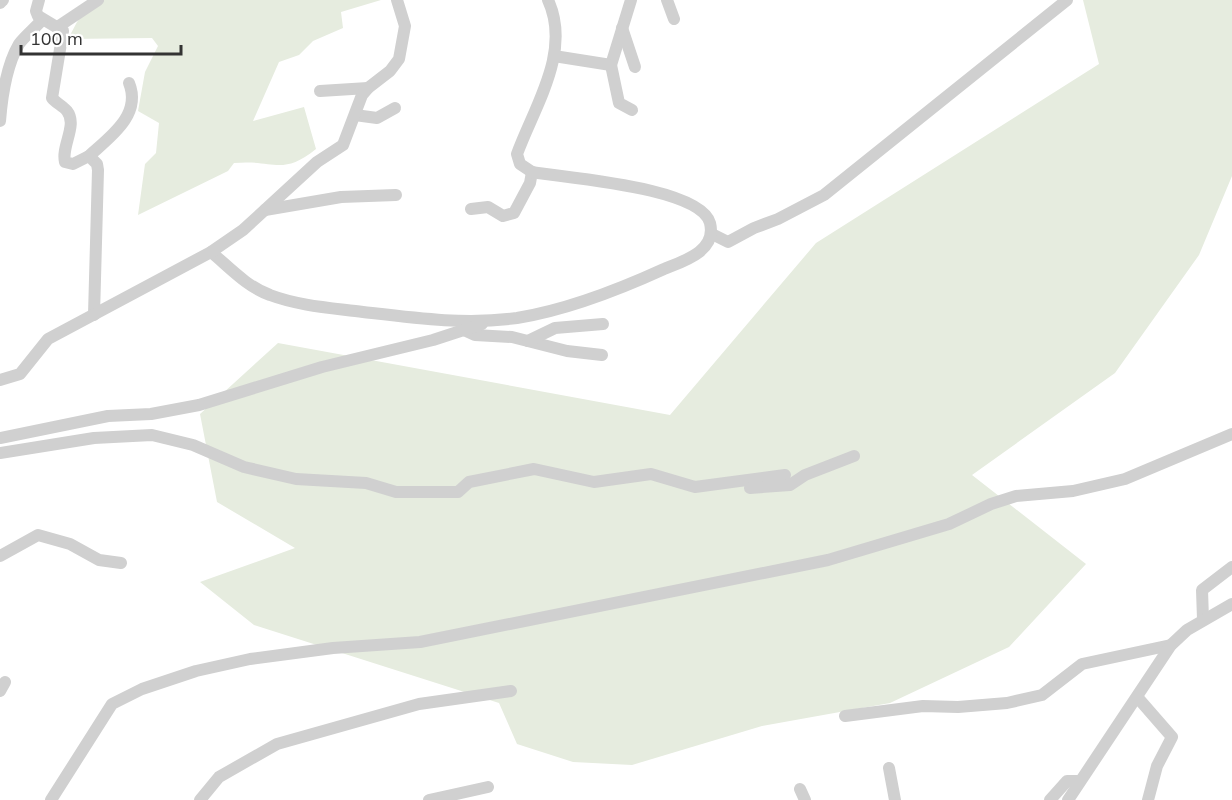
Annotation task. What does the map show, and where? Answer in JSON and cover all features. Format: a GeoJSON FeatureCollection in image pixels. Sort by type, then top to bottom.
{"type":"FeatureCollection","features":[{"type":"Feature","properties":{"kind":"street"},"geometry":{"type":"LineString","coordinates":[[0,3],[3,0]]}},
{"type":"Feature","properties":{"kind":"street"},"geometry":{"type":"LineString","coordinates":[[39,0],[36,11],[42,20],[59,26],[63,30],[52,98],[67,111],[71,121],[63,155],[64,162],[73,164],[89,156],[127,120],[133,99],[129,83]]}},
{"type":"Feature","properties":{"kind":"street"},"geometry":{"type":"LineString","coordinates":[[59,26],[98,0]]}},
{"type":"Feature","properties":{"kind":"street"},"geometry":{"type":"LineString","coordinates":[[0,380],[7,380],[27,368],[48,339],[211,252],[265,210],[316,162],[343,145],[368,88],[390,71],[399,58],[405,26],[397,0]]}},
{"type":"Feature","properties":{"kind":"street"},"geometry":{"type":"LineString","coordinates":[[0,438],[108,416],[151,414],[199,405],[322,367],[498,320],[538,312],[628,285],[694,256],[705,247],[712,234],[709,220],[699,209],[681,199],[644,188],[532,172],[520,164],[517,154],[551,72],[554,56],[556,37],[548,0]]}},
{"type":"Feature","properties":{"kind":"street"},"geometry":{"type":"LineString","coordinates":[[631,0],[611,65],[620,103],[632,110]]}},
{"type":"Feature","properties":{"kind":"street"},"geometry":{"type":"LineString","coordinates":[[667,0],[674,19]]}},
{"type":"Feature","properties":{"kind":"street"},"geometry":{"type":"LineString","coordinates":[[712,234],[728,242],[824,195],[1066,0]]}},
{"type":"Feature","properties":{"kind":"street"},"geometry":{"type":"LineString","coordinates":[[0,121],[2,101],[20,42],[42,20]]}},
{"type":"Feature","properties":{"kind":"street"},"geometry":{"type":"LineString","coordinates":[[622,28],[635,68]]}},
{"type":"Feature","properties":{"kind":"street"},"geometry":{"type":"LineString","coordinates":[[554,56],[611,65]]}},
{"type":"Feature","properties":{"kind":"street"},"geometry":{"type":"LineString","coordinates":[[0,69],[14,57]]}},
{"type":"Feature","properties":{"kind":"street"},"geometry":{"type":"LineString","coordinates":[[320,91],[368,88]]}},
{"type":"Feature","properties":{"kind":"street"},"geometry":{"type":"LineString","coordinates":[[355,115],[376,118],[395,108]]}},
{"type":"Feature","properties":{"kind":"street"},"geometry":{"type":"LineString","coordinates":[[89,156],[98,170],[94,315]]}},
{"type":"Feature","properties":{"kind":"street"},"geometry":{"type":"LineString","coordinates":[[471,209],[488,207],[503,216],[514,213],[530,183],[532,172]]}},
{"type":"Feature","properties":{"kind":"street"},"geometry":{"type":"LineString","coordinates":[[265,210],[341,197],[396,195]]}},
{"type":"Feature","properties":{"kind":"street"},"geometry":{"type":"LineString","coordinates":[[211,252],[252,286],[269,295],[297,302],[429,320],[498,320]]}},
{"type":"Feature","properties":{"kind":"street"},"geometry":{"type":"LineString","coordinates":[[528,341],[555,328],[603,324]]}},
{"type":"Feature","properties":{"kind":"street"},"geometry":{"type":"LineString","coordinates":[[464,330],[475,335],[512,337],[567,351],[602,355]]}},
{"type":"Feature","properties":{"kind":"street"},"geometry":{"type":"LineString","coordinates":[[51,800],[112,704],[142,688],[196,671],[271,656],[333,648],[420,642],[828,560],[949,524],[991,504],[1016,496],[1074,491],[1125,479],[1232,434]]}},
{"type":"Feature","properties":{"kind":"street"},"geometry":{"type":"LineString","coordinates":[[0,453],[94,438],[152,435],[194,445],[257,471],[296,479],[366,483],[396,492],[458,492],[469,482],[534,469],[581,481],[651,474],[695,486],[742,488],[790,485],[805,475],[854,456]]}},
{"type":"Feature","properties":{"kind":"street"},"geometry":{"type":"LineString","coordinates":[[710,486],[785,475]]}},
{"type":"Feature","properties":{"kind":"street"},"geometry":{"type":"LineString","coordinates":[[0,556],[38,535],[70,544],[99,560],[121,563]]}},
{"type":"Feature","properties":{"kind":"street"},"geometry":{"type":"LineString","coordinates":[[1203,620],[1200,600],[1202,590],[1232,567]]}},
{"type":"Feature","properties":{"kind":"street"},"geometry":{"type":"LineString","coordinates":[[1068,800],[1172,645],[1203,620],[1232,604]]}},
{"type":"Feature","properties":{"kind":"street"},"geometry":{"type":"LineString","coordinates":[[845,716],[923,706],[958,707],[1007,703],[1042,695],[1082,664],[1172,645]]}},
{"type":"Feature","properties":{"kind":"street"},"geometry":{"type":"LineString","coordinates":[[200,800],[219,777],[278,744],[419,704],[511,691]]}},
{"type":"Feature","properties":{"kind":"street"},"geometry":{"type":"LineString","coordinates":[[1138,698],[1172,737],[1157,766],[1148,800]]}},
{"type":"Feature","properties":{"kind":"street"},"geometry":{"type":"LineString","coordinates":[[889,768],[896,800]]}},
{"type":"Feature","properties":{"kind":"street"},"geometry":{"type":"LineString","coordinates":[[1050,800],[1067,781],[1079,781]]}},
{"type":"Feature","properties":{"kind":"street"},"geometry":{"type":"LineString","coordinates":[[429,800],[488,787]]}},
{"type":"Feature","properties":{"kind":"shaded area"},"geometry":{"type":"Polygon","coordinates":[[[94,0],[381,0],[341,12],[343,28],[313,41],[299,55],[279,62],[253,121],[304,107],[316,149],[285,165],[234,163],[228,171],[138,215],[145,164],[156,153],[159,123],[138,111],[145,72],[158,46],[152,38],[68,39],[77,22],[94,0]]]}},
{"type":"Feature","properties":{"kind":"shaded area"},"geometry":{"type":"Polygon","coordinates":[[[1083,0],[1232,0],[1232,176],[1199,255],[1115,373],[972,475],[1086,564],[1009,647],[890,703],[762,726],[632,765],[573,762],[517,744],[499,703],[254,625],[200,582],[295,548],[217,502],[200,414],[278,343],[670,415],[816,243],[1099,64],[1083,0]]]}}]}
